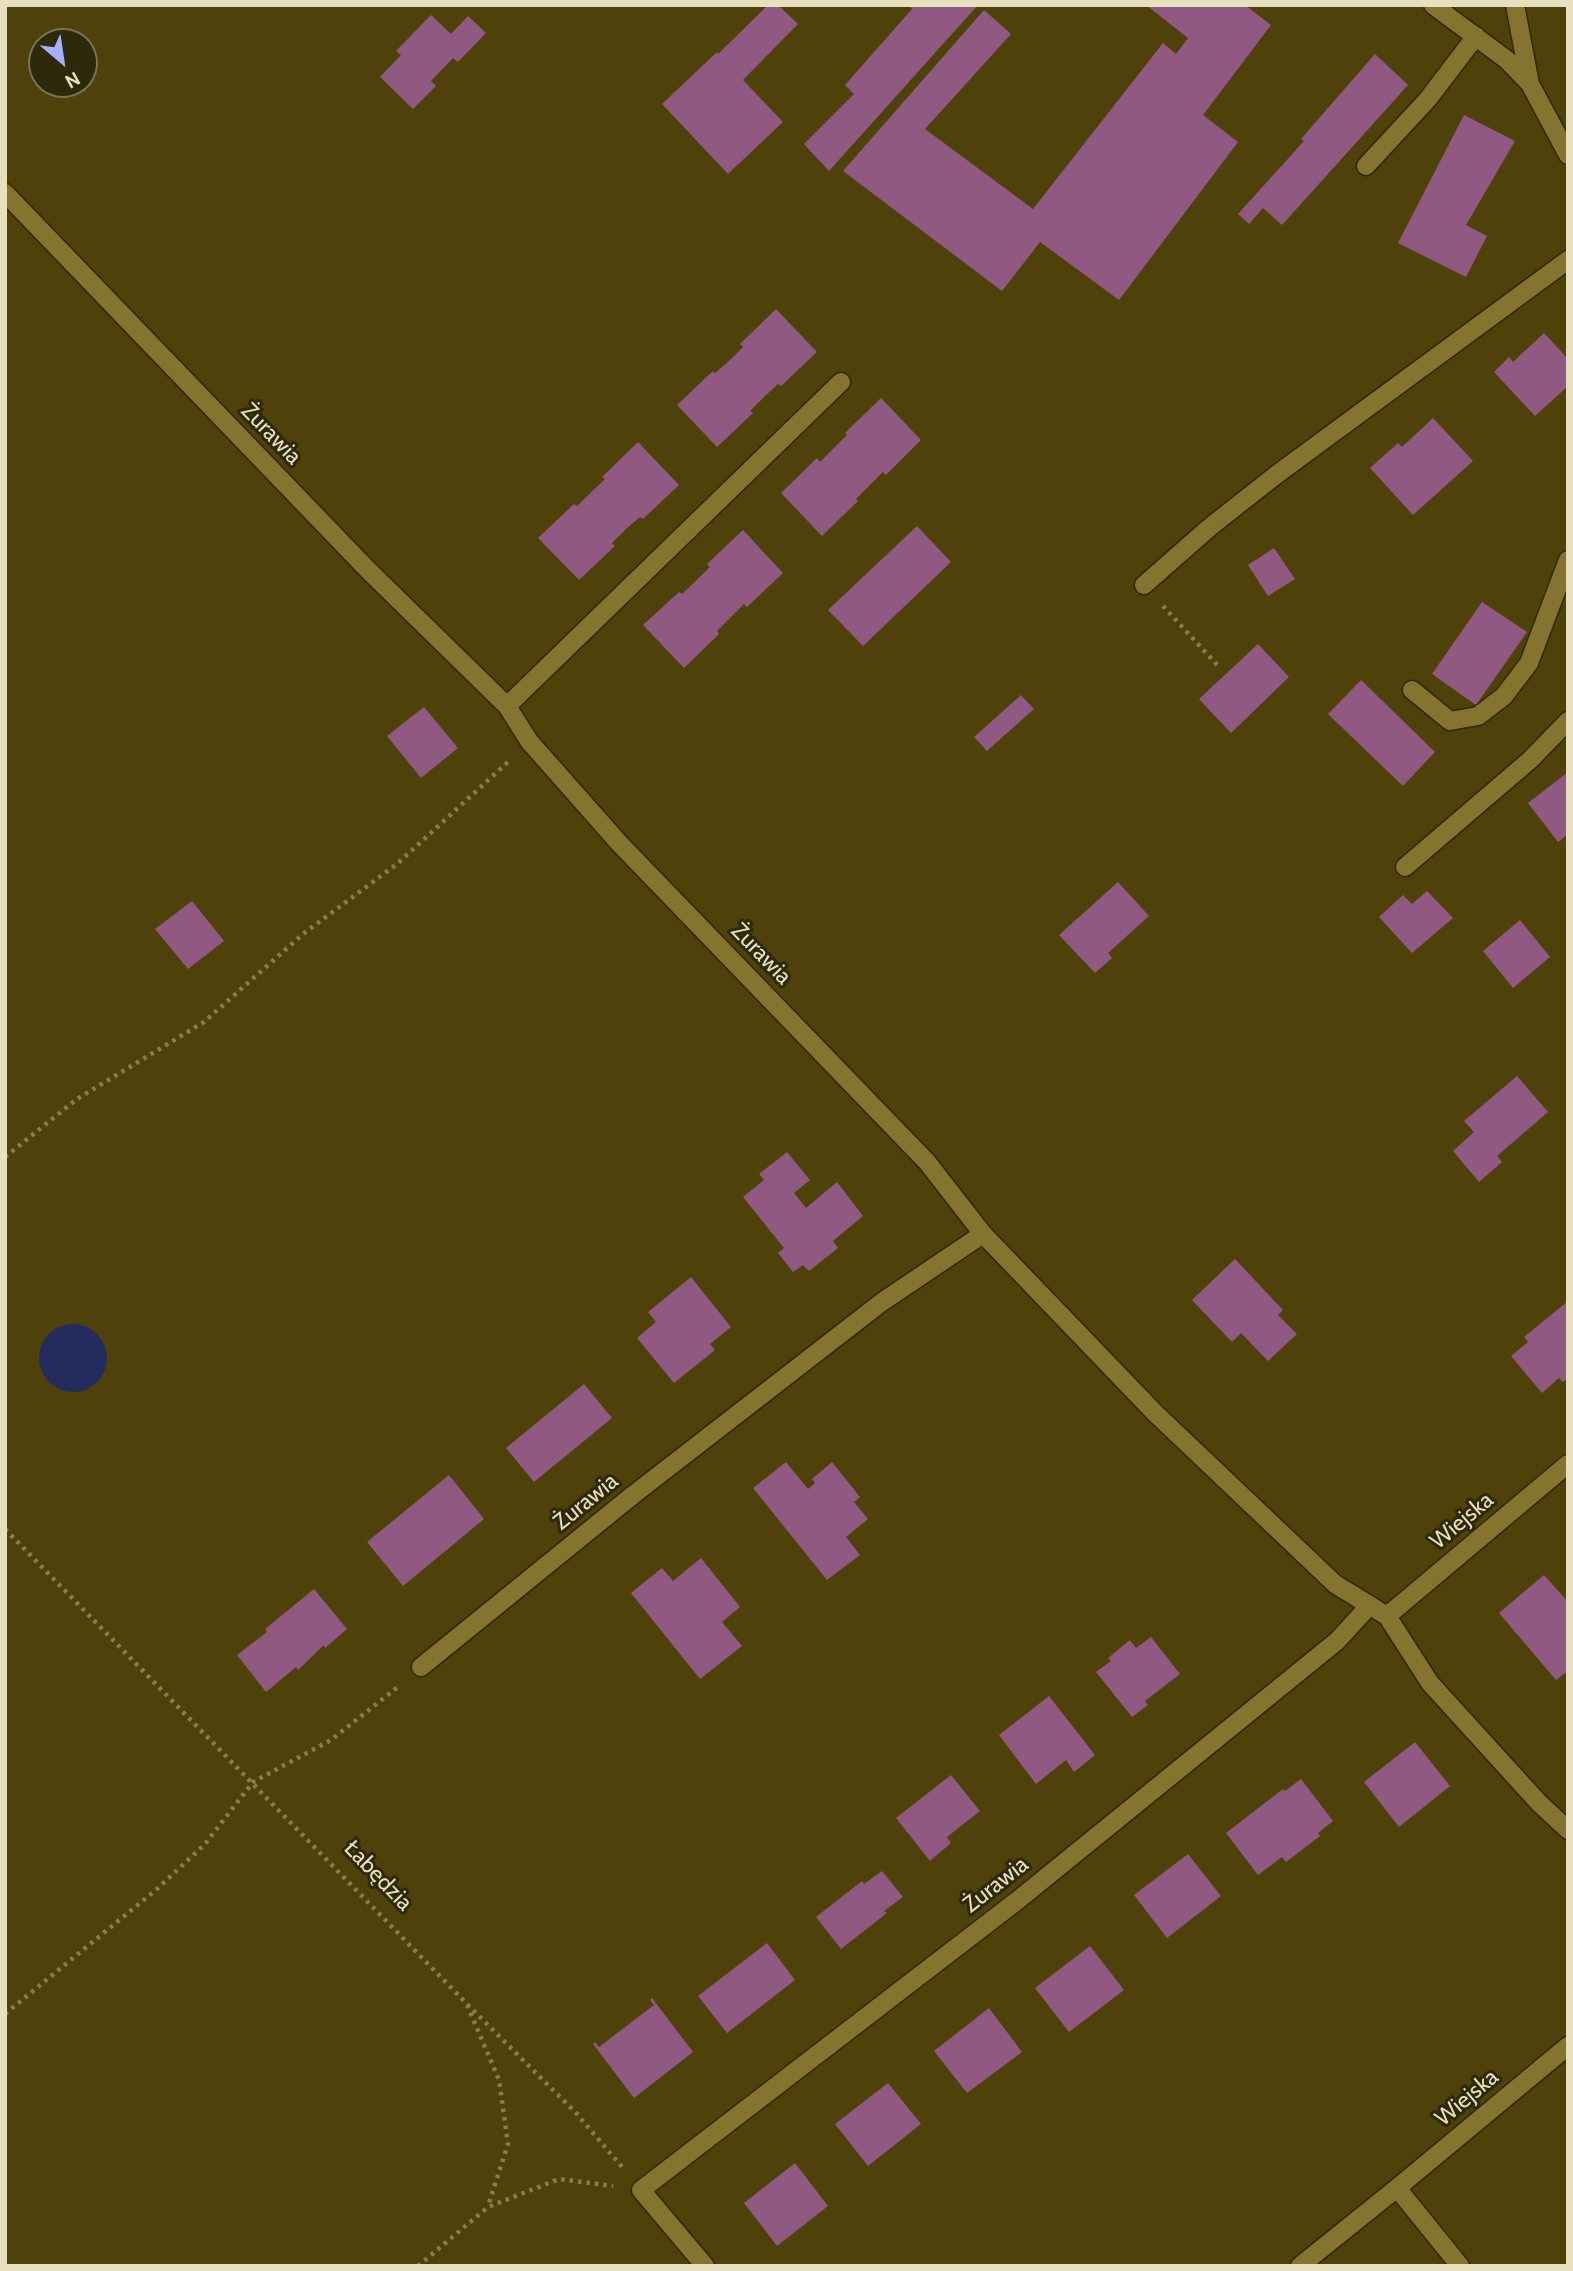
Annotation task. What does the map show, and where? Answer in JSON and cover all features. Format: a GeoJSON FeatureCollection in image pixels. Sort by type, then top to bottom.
{"type":"FeatureCollection","features":[{"type":"Feature","properties":{"kind":"street"},"geometry":{"type":"LineString","coordinates":[[1433,5],[1507,60],[1530,85],[1568,155]]}},
{"type":"Feature","properties":{"kind":"street"},"geometry":{"type":"LineString","coordinates":[[1515,5],[1530,85]]}},
{"type":"Feature","properties":{"kind":"street"},"geometry":{"type":"LineString","coordinates":[[1366,166],[1428,99],[1476,36]]}},
{"type":"Feature","properties":{"kind":"street","name":"Żurawia"},"geometry":{"type":"LineString","coordinates":[[5,193],[368,570],[507,706],[529,741],[619,843],[928,1162],[983,1234],[1165,1422],[1335,1584],[1387,1616],[1430,1683],[1539,1804],[1568,1830]]}},
{"type":"Feature","properties":{"kind":"street"},"geometry":{"type":"LineString","coordinates":[[1144,585],[1210,527],[1276,475],[1568,260]]}},
{"type":"Feature","properties":{"kind":"street"},"geometry":{"type":"LineString","coordinates":[[507,706],[841,382]]}},
{"type":"Feature","properties":{"kind":"street"},"geometry":{"type":"LineString","coordinates":[[1412,690],[1450,721],[1478,716],[1504,696],[1529,663],[1568,560]]}},
{"type":"Feature","properties":{"kind":"street"},"geometry":{"type":"LineString","coordinates":[[1405,867],[1530,760],[1568,721]]}},
{"type":"Feature","properties":{"kind":"street","name":"Żurawia"},"geometry":{"type":"LineString","coordinates":[[421,1667],[632,1495],[882,1302],[983,1234]]}},
{"type":"Feature","properties":{"kind":"street","name":"Wiejska"},"geometry":{"type":"LineString","coordinates":[[1387,1616],[1568,1464]]}},
{"type":"Feature","properties":{"kind":"street","name":"Żurawia"},"geometry":{"type":"LineString","coordinates":[[641,2190],[1018,1900],[1337,1641],[1370,1606]]}},
{"type":"Feature","properties":{"kind":"street","name":"Wiejska"},"geometry":{"type":"LineString","coordinates":[[1300,2266],[1568,2046]]}},
{"type":"Feature","properties":{"kind":"street"},"geometry":{"type":"LineString","coordinates":[[1398,2188],[1460,2266]]}},
{"type":"Feature","properties":{"kind":"street"},"geometry":{"type":"LineString","coordinates":[[641,2190],[705,2266]]}},
{"type":"Feature","properties":{"kind":"path"},"geometry":{"type":"LineString","coordinates":[[1144,585],[1220,668]]}},
{"type":"Feature","properties":{"kind":"path"},"geometry":{"type":"LineString","coordinates":[[5,1157],[77,1099],[204,1022],[303,934],[397,864],[529,741]]}},
{"type":"Feature","properties":{"kind":"path","name":"Łabędzia"},"geometry":{"type":"LineString","coordinates":[[5,1529],[576,2113],[641,2190]]}},
{"type":"Feature","properties":{"kind":"path"},"geometry":{"type":"LineString","coordinates":[[5,2014],[157,1889],[205,1844],[253,1782],[331,1740],[421,1667]]}},
{"type":"Feature","properties":{"kind":"path"},"geometry":{"type":"LineString","coordinates":[[466,2003],[499,2080],[508,2144],[488,2207]]}},
{"type":"Feature","properties":{"kind":"path"},"geometry":{"type":"LineString","coordinates":[[418,2266],[488,2207],[559,2179],[641,2190]]}},
{"type":"Feature","properties":{"kind":"shaded area"},"geometry":{"type":"Polygon","coordinates":[[[73,1324],[86,1327],[97,1334],[104,1345],[107,1358],[104,1371],[97,1382],[86,1389],[73,1392],[60,1389],[49,1382],[42,1371],[39,1358],[42,1345],[49,1334],[60,1327],[73,1324]]]}},
{"type":"Feature","properties":{"kind":"building"},"geometry":{"type":"Polygon","coordinates":[[[768,5],[778,5],[798,24],[743,80],[783,122],[728,174],[662,104],[768,5]]]}},
{"type":"Feature","properties":{"kind":"building"},"geometry":{"type":"Polygon","coordinates":[[[909,5],[978,5],[829,171],[804,144],[854,94],[845,85],[912,9],[909,5]]]}},
{"type":"Feature","properties":{"kind":"building"},"geometry":{"type":"Polygon","coordinates":[[[1146,5],[1245,5],[1271,25],[1203,115],[1238,142],[1119,300],[1040,242],[1002,291],[843,171],[984,10],[1011,34],[925,129],[1033,209],[1163,43],[1176,54],[1188,38],[1146,5]]]}},
{"type":"Feature","properties":{"kind":"building"},"geometry":{"type":"Polygon","coordinates":[[[431,15],[451,34],[468,16],[486,33],[458,62],[453,58],[431,81],[436,86],[413,109],[380,77],[401,55],[396,51],[431,15]]]}},
{"type":"Feature","properties":{"kind":"building"},"geometry":{"type":"Polygon","coordinates":[[[1375,54],[1408,85],[1282,225],[1263,208],[1249,224],[1238,214],[1304,141],[1301,139],[1375,54]]]}},
{"type":"Feature","properties":{"kind":"building"},"geometry":{"type":"Polygon","coordinates":[[[1464,115],[1515,141],[1466,225],[1487,236],[1466,277],[1398,243],[1464,115]]]}},
{"type":"Feature","properties":{"kind":"building"},"geometry":{"type":"Polygon","coordinates":[[[776,309],[817,352],[781,386],[778,384],[764,397],[750,411],[753,413],[717,447],[677,405],[713,371],[715,373],[729,361],[743,347],[740,344],[776,309]]]}},
{"type":"Feature","properties":{"kind":"building"},"geometry":{"type":"Polygon","coordinates":[[[1544,333],[1568,359],[1568,386],[1535,416],[1494,372],[1509,357],[1513,362],[1544,333]]]}},
{"type":"Feature","properties":{"kind":"building"},"geometry":{"type":"Polygon","coordinates":[[[881,398],[921,440],[886,475],[883,472],[822,536],[781,493],[817,458],[820,462],[881,398]]]}},
{"type":"Feature","properties":{"kind":"building"},"geometry":{"type":"Polygon","coordinates":[[[1433,418],[1473,461],[1413,515],[1370,468],[1398,443],[1402,447],[1433,418]]]}},
{"type":"Feature","properties":{"kind":"building"},"geometry":{"type":"Polygon","coordinates":[[[638,442],[679,485],[643,519],[640,517],[626,529],[612,543],[615,546],[579,580],[538,538],[574,504],[577,506],[638,442]]]}},
{"type":"Feature","properties":{"kind":"building"},"geometry":{"type":"Polygon","coordinates":[[[917,526],[951,562],[863,646],[828,610],[917,526]]]}},
{"type":"Feature","properties":{"kind":"building"},"geometry":{"type":"Polygon","coordinates":[[[743,530],[783,573],[747,607],[744,604],[717,631],[719,634],[684,668],[643,625],[679,592],[682,594],[710,567],[707,564],[743,530]]]}},
{"type":"Feature","properties":{"kind":"building"},"geometry":{"type":"Polygon","coordinates":[[[1274,548],[1295,579],[1268,596],[1248,565],[1274,548]]]}},
{"type":"Feature","properties":{"kind":"building"},"geometry":{"type":"Polygon","coordinates":[[[1482,602],[1527,632],[1476,705],[1432,674],[1482,602]]]}},
{"type":"Feature","properties":{"kind":"building"},"geometry":{"type":"Polygon","coordinates":[[[1258,644],[1289,677],[1231,733],[1199,699],[1258,644]]]}},
{"type":"Feature","properties":{"kind":"building"},"geometry":{"type":"Polygon","coordinates":[[[1361,680],[1435,752],[1403,786],[1328,714],[1361,680]]]}},
{"type":"Feature","properties":{"kind":"building"},"geometry":{"type":"Polygon","coordinates":[[[1021,695],[1034,709],[987,751],[974,737],[1021,695]]]}},
{"type":"Feature","properties":{"kind":"building"},"geometry":{"type":"Polygon","coordinates":[[[424,707],[458,748],[421,778],[387,736],[424,707]]]}},
{"type":"Feature","properties":{"kind":"building"},"geometry":{"type":"Polygon","coordinates":[[[1568,772],[1568,834],[1558,842],[1528,803],[1568,772]]]}},
{"type":"Feature","properties":{"kind":"building"},"geometry":{"type":"Polygon","coordinates":[[[1118,882],[1149,916],[1108,953],[1112,958],[1095,973],[1059,935],[1118,882]]]}},
{"type":"Feature","properties":{"kind":"building"},"geometry":{"type":"Polygon","coordinates":[[[1427,891],[1453,918],[1412,953],[1379,917],[1403,895],[1412,904],[1427,891]]]}},
{"type":"Feature","properties":{"kind":"building"},"geometry":{"type":"Polygon","coordinates":[[[192,901],[224,941],[188,969],[155,929],[192,901]]]}},
{"type":"Feature","properties":{"kind":"building"},"geometry":{"type":"Polygon","coordinates":[[[1520,920],[1550,957],[1513,988],[1483,951],[1520,920]]]}},
{"type":"Feature","properties":{"kind":"building"},"geometry":{"type":"Polygon","coordinates":[[[1517,1076],[1548,1112],[1497,1156],[1502,1162],[1479,1182],[1453,1151],[1474,1132],[1464,1121],[1517,1076]]]}},
{"type":"Feature","properties":{"kind":"building"},"geometry":{"type":"Polygon","coordinates":[[[787,1152],[810,1180],[794,1193],[806,1208],[837,1182],[863,1216],[833,1241],[838,1248],[809,1271],[803,1265],[793,1272],[778,1253],[784,1248],[743,1197],[764,1180],[759,1174],[787,1152]]]}},
{"type":"Feature","properties":{"kind":"building"},"geometry":{"type":"Polygon","coordinates":[[[1235,1259],[1283,1310],[1278,1315],[1297,1334],[1268,1361],[1241,1333],[1232,1342],[1192,1300],[1235,1259]]]}},
{"type":"Feature","properties":{"kind":"building"},"geometry":{"type":"Polygon","coordinates":[[[691,1277],[731,1327],[710,1344],[715,1350],[674,1383],[637,1338],[656,1322],[648,1312],[691,1277]]]}},
{"type":"Feature","properties":{"kind":"building"},"geometry":{"type":"Polygon","coordinates":[[[1568,1301],[1568,1378],[1563,1382],[1559,1378],[1542,1393],[1511,1356],[1528,1342],[1524,1337],[1568,1301]]]}},
{"type":"Feature","properties":{"kind":"building"},"geometry":{"type":"Polygon","coordinates":[[[584,1384],[612,1418],[534,1482],[506,1448],[584,1384]]]}},
{"type":"Feature","properties":{"kind":"building"},"geometry":{"type":"Polygon","coordinates":[[[786,1462],[808,1489],[815,1483],[812,1479],[832,1462],[860,1497],[854,1502],[868,1519],[846,1537],[860,1555],[827,1580],[753,1488],[786,1462]]]}},
{"type":"Feature","properties":{"kind":"building"},"geometry":{"type":"Polygon","coordinates":[[[449,1475],[484,1519],[403,1586],[367,1542],[449,1475]]]}},
{"type":"Feature","properties":{"kind":"building"},"geometry":{"type":"Polygon","coordinates":[[[701,1558],[740,1607],[722,1622],[742,1646],[700,1679],[631,1593],[662,1568],[673,1581],[701,1558]]]}},
{"type":"Feature","properties":{"kind":"building"},"geometry":{"type":"Polygon","coordinates":[[[1544,1575],[1568,1602],[1568,1671],[1556,1680],[1499,1613],[1544,1575]]]}},
{"type":"Feature","properties":{"kind":"building"},"geometry":{"type":"Polygon","coordinates":[[[314,1589],[347,1629],[325,1648],[324,1645],[298,1670],[296,1667],[266,1692],[237,1655],[314,1589]]]}},
{"type":"Feature","properties":{"kind":"building"},"geometry":{"type":"Polygon","coordinates":[[[1151,1637],[1180,1674],[1145,1701],[1148,1705],[1132,1717],[1096,1672],[1111,1661],[1108,1658],[1130,1640],[1136,1648],[1151,1637]]]}},
{"type":"Feature","properties":{"kind":"building"},"geometry":{"type":"Polygon","coordinates":[[[1049,1696],[1095,1755],[1074,1772],[1066,1760],[1036,1784],[999,1735],[1049,1696]]]}},
{"type":"Feature","properties":{"kind":"building"},"geometry":{"type":"Polygon","coordinates":[[[1415,1742],[1450,1786],[1399,1827],[1364,1782],[1415,1742]]]}},
{"type":"Feature","properties":{"kind":"building"},"geometry":{"type":"Polygon","coordinates":[[[951,1775],[980,1811],[947,1837],[951,1843],[930,1861],[896,1818],[951,1775]]]}},
{"type":"Feature","properties":{"kind":"building"},"geometry":{"type":"Polygon","coordinates":[[[1301,1779],[1333,1821],[1318,1833],[1320,1836],[1286,1862],[1282,1857],[1258,1875],[1226,1833],[1283,1789],[1285,1791],[1301,1779]]]}},
{"type":"Feature","properties":{"kind":"building"},"geometry":{"type":"Polygon","coordinates":[[[1188,1854],[1221,1896],[1167,1938],[1134,1895],[1188,1854]]]}},
{"type":"Feature","properties":{"kind":"building"},"geometry":{"type":"Polygon","coordinates":[[[882,1871],[903,1897],[841,1949],[816,1917],[862,1881],[864,1884],[882,1871]]]}},
{"type":"Feature","properties":{"kind":"building"},"geometry":{"type":"Polygon","coordinates":[[[767,1943],[795,1980],[727,2033],[698,1996],[767,1943]]]}},
{"type":"Feature","properties":{"kind":"building"},"geometry":{"type":"Polygon","coordinates":[[[1090,1946],[1124,1990],[1069,2032],[1035,1988],[1090,1946]]]}},
{"type":"Feature","properties":{"kind":"building"},"geometry":{"type":"Polygon","coordinates":[[[652,1998],[693,2052],[634,2098],[593,2044],[595,2042],[599,2047],[654,2005],[650,2000],[652,1998]]]}},
{"type":"Feature","properties":{"kind":"building"},"geometry":{"type":"Polygon","coordinates":[[[989,2008],[1022,2052],[967,2093],[934,2051],[989,2008]]]}},
{"type":"Feature","properties":{"kind":"building"},"geometry":{"type":"Polygon","coordinates":[[[888,2083],[921,2124],[868,2166],[835,2124],[888,2083]]]}},
{"type":"Feature","properties":{"kind":"building"},"geometry":{"type":"Polygon","coordinates":[[[795,2163],[828,2206],[777,2246],[744,2203],[795,2163]]]}}]}
